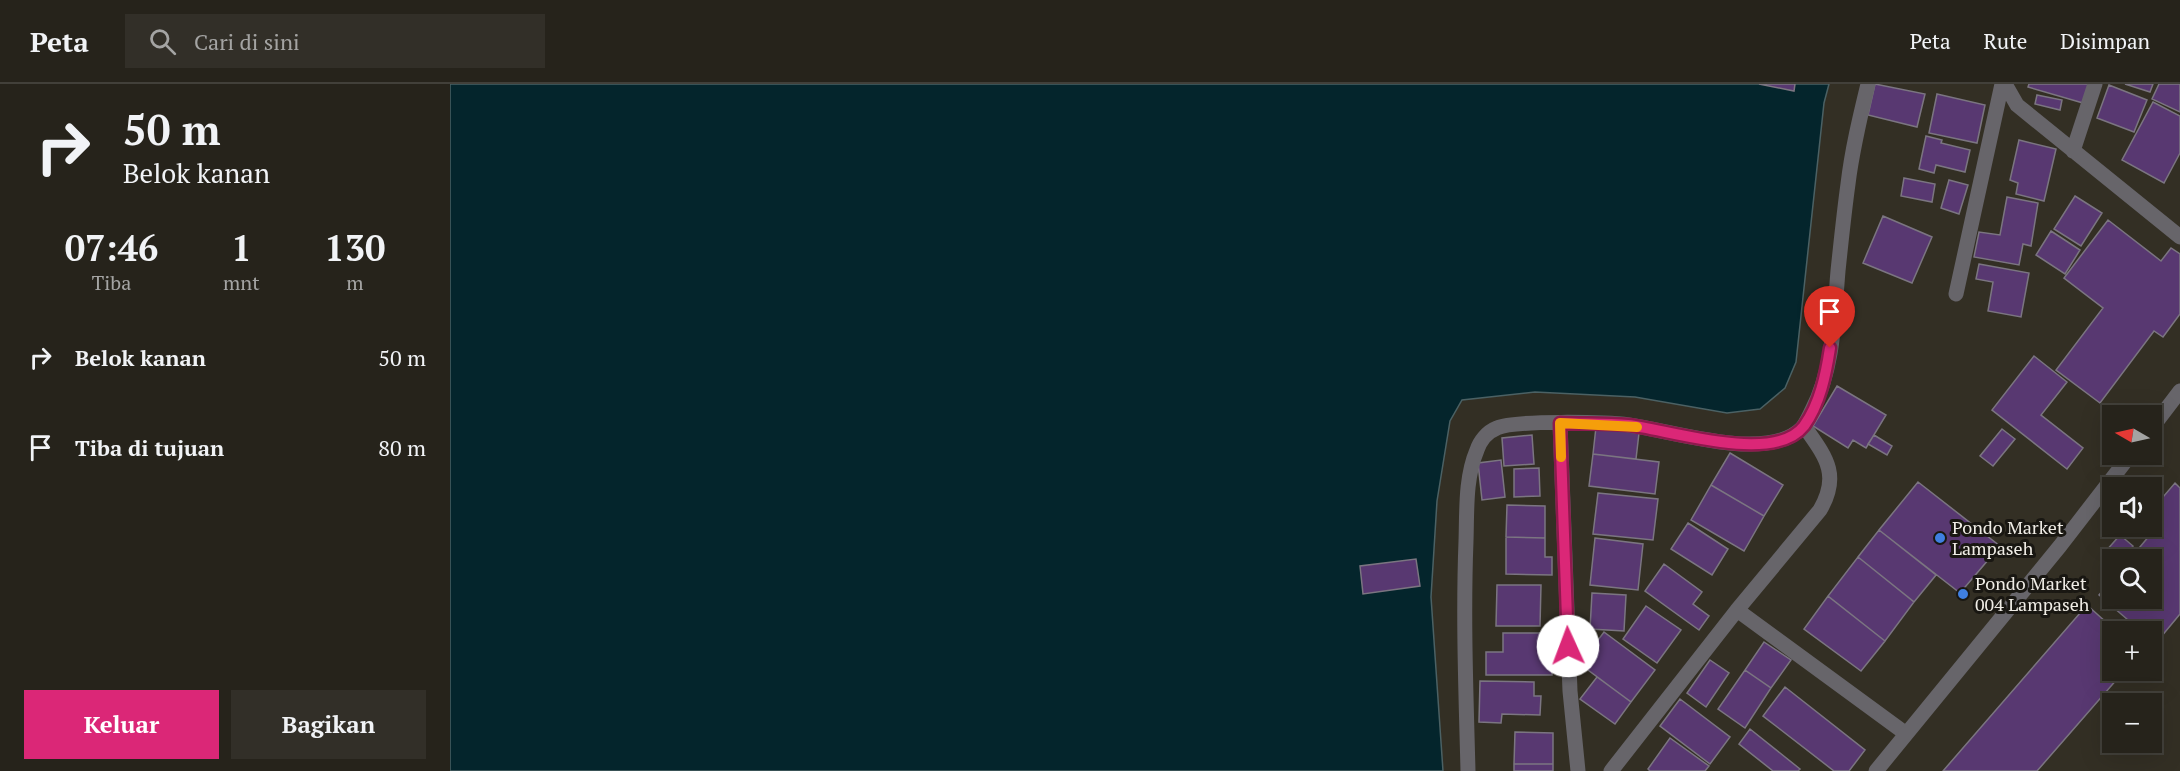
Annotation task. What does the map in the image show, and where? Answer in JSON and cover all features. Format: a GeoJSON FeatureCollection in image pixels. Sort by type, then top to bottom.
{"type":"FeatureCollection","features":[{"type":"Feature","properties":{"kind":"street"},"geometry":{"type":"LineString","coordinates":[[1468,771],[1463,610],[1468,492],[1473,460],[1484,438],[1497,428],[1560,423],[1627,425],[1737,444],[1757,445],[1790,437],[1804,426],[1825,378],[1829,358],[1848,181],[1857,127],[1868,84]]}},
{"type":"Feature","properties":{"kind":"street"},"geometry":{"type":"LineString","coordinates":[[2004,84],[2017,105],[2180,236]]}},
{"type":"Feature","properties":{"kind":"street"},"geometry":{"type":"LineString","coordinates":[[1956,294],[2004,84]]}},
{"type":"Feature","properties":{"kind":"street"},"geometry":{"type":"LineString","coordinates":[[2073,151],[2095,84]]}},
{"type":"Feature","properties":{"kind":"street"},"geometry":{"type":"LineString","coordinates":[[2162,415],[2180,391]]}},
{"type":"Feature","properties":{"kind":"street"},"geometry":{"type":"LineString","coordinates":[[1560,423],[1570,691],[1578,771]]}},
{"type":"Feature","properties":{"kind":"street"},"geometry":{"type":"LineString","coordinates":[[1611,771],[1826,501],[1831,476],[1830,467],[1804,426]]}},
{"type":"Feature","properties":{"kind":"street"},"geometry":{"type":"LineString","coordinates":[[1876,771],[2060,546],[2123,465]]}},
{"type":"Feature","properties":{"kind":"street"},"geometry":{"type":"LineString","coordinates":[[1737,610],[1905,733]]}},
{"type":"Feature","properties":{"kind":"water"},"geometry":{"type":"Polygon","coordinates":[[[450,84],[1829,84],[1824,103],[1796,362],[1785,388],[1760,409],[1727,413],[1635,397],[1535,392],[1462,400],[1450,421],[1437,501],[1431,597],[1443,771],[450,771],[450,84]]]}},
{"type":"Feature","properties":{"kind":"building"},"geometry":{"type":"Polygon","coordinates":[[[1759,84],[1795,84],[1794,91],[1759,84]]]}},
{"type":"Feature","properties":{"kind":"building"},"geometry":{"type":"Polygon","coordinates":[[[1875,84],[1925,94],[1917,127],[1868,115],[1875,84]]]}},
{"type":"Feature","properties":{"kind":"building"},"geometry":{"type":"Polygon","coordinates":[[[2029,84],[2089,84],[2083,103],[2028,87],[2029,84]]]}},
{"type":"Feature","properties":{"kind":"building"},"geometry":{"type":"Polygon","coordinates":[[[2125,84],[2153,84],[2150,92],[2125,84]]]}},
{"type":"Feature","properties":{"kind":"building"},"geometry":{"type":"Polygon","coordinates":[[[2159,84],[2180,84],[2180,112],[2152,99],[2159,84]]]}},
{"type":"Feature","properties":{"kind":"building"},"geometry":{"type":"Polygon","coordinates":[[[2109,85],[2147,100],[2134,132],[2097,118],[2109,85]]]}},
{"type":"Feature","properties":{"kind":"building"},"geometry":{"type":"Polygon","coordinates":[[[1937,94],[1985,105],[1977,143],[1929,133],[1937,94]]]}},
{"type":"Feature","properties":{"kind":"building"},"geometry":{"type":"Polygon","coordinates":[[[2037,95],[2062,100],[2060,110],[2035,104],[2037,95]]]}},
{"type":"Feature","properties":{"kind":"building"},"geometry":{"type":"Polygon","coordinates":[[[2153,102],[2180,116],[2180,153],[2164,183],[2122,160],[2153,102]]]}},
{"type":"Feature","properties":{"kind":"building"},"geometry":{"type":"Polygon","coordinates":[[[1926,136],[1942,140],[1941,143],[1970,150],[1965,172],[1936,165],[1934,173],[1919,169],[1926,136]]]}},
{"type":"Feature","properties":{"kind":"building"},"geometry":{"type":"Polygon","coordinates":[[[2019,140],[2056,149],[2044,201],[2016,194],[2018,183],[2010,180],[2019,140]]]}},
{"type":"Feature","properties":{"kind":"building"},"geometry":{"type":"Polygon","coordinates":[[[1904,178],[1935,184],[1932,202],[1901,196],[1904,178]]]}},
{"type":"Feature","properties":{"kind":"building"},"geometry":{"type":"Polygon","coordinates":[[[1949,180],[1968,185],[1959,214],[1941,208],[1949,180]]]}},
{"type":"Feature","properties":{"kind":"building"},"geometry":{"type":"Polygon","coordinates":[[[2075,196],[2102,213],[2081,246],[2054,229],[2075,196]]]}},
{"type":"Feature","properties":{"kind":"building"},"geometry":{"type":"Polygon","coordinates":[[[2007,197],[2038,203],[2031,246],[2023,244],[2019,265],[1974,257],[1979,232],[2000,235],[2007,197]]]}},
{"type":"Feature","properties":{"kind":"building"},"geometry":{"type":"Polygon","coordinates":[[[1883,216],[1932,237],[1912,283],[1863,263],[1883,216]]]}},
{"type":"Feature","properties":{"kind":"building"},"geometry":{"type":"Polygon","coordinates":[[[2108,220],[2161,261],[2171,248],[2180,254],[2180,314],[2163,337],[2154,331],[2100,403],[2056,370],[2103,308],[2064,278],[2108,220]]]}},
{"type":"Feature","properties":{"kind":"building"},"geometry":{"type":"Polygon","coordinates":[[[2051,231],[2080,250],[2065,274],[2036,255],[2051,231]]]}},
{"type":"Feature","properties":{"kind":"building"},"geometry":{"type":"Polygon","coordinates":[[[1979,264],[2029,273],[2021,317],[1988,311],[1993,282],[1976,279],[1979,264]]]}},
{"type":"Feature","properties":{"kind":"building"},"geometry":{"type":"Polygon","coordinates":[[[2034,356],[2067,382],[2041,415],[2083,448],[2067,469],[1992,410],[2034,356]]]}},
{"type":"Feature","properties":{"kind":"building"},"geometry":{"type":"Polygon","coordinates":[[[1837,386],[1886,415],[1866,448],[1853,440],[1848,448],[1813,426],[1837,386]]]}},
{"type":"Feature","properties":{"kind":"building"},"geometry":{"type":"Polygon","coordinates":[[[1596,427],[1639,433],[1636,459],[1593,454],[1596,427]]]}},
{"type":"Feature","properties":{"kind":"building"},"geometry":{"type":"Polygon","coordinates":[[[2002,429],[2015,439],[1993,466],[1980,456],[2002,429]]]}},
{"type":"Feature","properties":{"kind":"building"},"geometry":{"type":"Polygon","coordinates":[[[1532,435],[1534,464],[1504,466],[1502,438],[1532,435]]]}},
{"type":"Feature","properties":{"kind":"building"},"geometry":{"type":"Polygon","coordinates":[[[1874,435],[1892,446],[1887,455],[1868,444],[1874,435]]]}},
{"type":"Feature","properties":{"kind":"building"},"geometry":{"type":"Polygon","coordinates":[[[1730,453],[1783,485],[1764,516],[1711,485],[1730,453]]]}},
{"type":"Feature","properties":{"kind":"building"},"geometry":{"type":"Polygon","coordinates":[[[1593,454],[1659,462],[1655,494],[1589,486],[1593,454]]]}},
{"type":"Feature","properties":{"kind":"building"},"geometry":{"type":"Polygon","coordinates":[[[1501,460],[1505,497],[1482,500],[1478,463],[1501,460]]]}},
{"type":"Feature","properties":{"kind":"building"},"geometry":{"type":"Polygon","coordinates":[[[1539,468],[1540,496],[1514,497],[1514,469],[1539,468]]]}},
{"type":"Feature","properties":{"kind":"building","name":"Pondo Market Lampaseh"},"geometry":{"type":"Polygon","coordinates":[[[1918,482],[2000,546],[1960,593],[1879,530],[1918,482]]]}},
{"type":"Feature","properties":{"kind":"building"},"geometry":{"type":"Polygon","coordinates":[[[2175,483],[2180,488],[2180,614],[2162,636],[2162,621],[2129,621],[2115,609],[2162,609],[2162,549],[2138,549],[2148,537],[2162,537],[2162,498],[2175,483]]]}},
{"type":"Feature","properties":{"kind":"building"},"geometry":{"type":"Polygon","coordinates":[[[1711,485],[1764,516],[1744,551],[1691,520],[1711,485]]]}},
{"type":"Feature","properties":{"kind":"building"},"geometry":{"type":"Polygon","coordinates":[[[1598,493],[1658,499],[1653,540],[1593,534],[1598,493]]]}},
{"type":"Feature","properties":{"kind":"building"},"geometry":{"type":"Polygon","coordinates":[[[1507,505],[1545,506],[1545,538],[1506,537],[1507,505]]]}},
{"type":"Feature","properties":{"kind":"building"},"geometry":{"type":"Polygon","coordinates":[[[1688,523],[1728,549],[1712,575],[1671,549],[1688,523]]]}},
{"type":"Feature","properties":{"kind":"building"},"geometry":{"type":"Polygon","coordinates":[[[1879,530],[1936,575],[1914,602],[1858,557],[1879,530]]]}},
{"type":"Feature","properties":{"kind":"building"},"geometry":{"type":"Polygon","coordinates":[[[1506,537],[1545,538],[1545,557],[1552,557],[1552,575],[1506,574],[1506,537]]]}},
{"type":"Feature","properties":{"kind":"building"},"geometry":{"type":"Polygon","coordinates":[[[2118,537],[2122,537],[2133,546],[2131,549],[2108,549],[2118,537]]]}},
{"type":"Feature","properties":{"kind":"building"},"geometry":{"type":"Polygon","coordinates":[[[1595,538],[1643,544],[1638,590],[1590,585],[1595,538]]]}},
{"type":"Feature","properties":{"kind":"building"},"geometry":{"type":"Polygon","coordinates":[[[1858,557],[1914,602],[1885,641],[1828,596],[1858,557]]]}},
{"type":"Feature","properties":{"kind":"building"},"geometry":{"type":"Polygon","coordinates":[[[1416,559],[1420,586],[1363,594],[1360,566],[1416,559]]]}},
{"type":"Feature","properties":{"kind":"building"},"geometry":{"type":"Polygon","coordinates":[[[1664,564],[1702,592],[1693,604],[1709,616],[1699,630],[1645,591],[1664,564]]]}},
{"type":"Feature","properties":{"kind":"building"},"geometry":{"type":"Polygon","coordinates":[[[1497,585],[1541,585],[1540,626],[1496,626],[1497,585]]]}},
{"type":"Feature","properties":{"kind":"building"},"geometry":{"type":"Polygon","coordinates":[[[1592,593],[1626,595],[1624,631],[1590,629],[1592,593]]]}},
{"type":"Feature","properties":{"kind":"building"},"geometry":{"type":"Polygon","coordinates":[[[1828,596],[1885,641],[1861,671],[1804,629],[1828,596]]]}},
{"type":"Feature","properties":{"kind":"building"},"geometry":{"type":"Polygon","coordinates":[[[2087,605],[2105,621],[2102,621],[2102,681],[2115,681],[2105,693],[2102,693],[2102,696],[2037,771],[1943,771],[2087,605]]]}},
{"type":"Feature","properties":{"kind":"building"},"geometry":{"type":"Polygon","coordinates":[[[1646,606],[1681,630],[1657,663],[1623,639],[1646,606]]]}},
{"type":"Feature","properties":{"kind":"building"},"geometry":{"type":"Polygon","coordinates":[[[1604,632],[1655,670],[1631,702],[1580,664],[1604,632]]]}},
{"type":"Feature","properties":{"kind":"building"},"geometry":{"type":"Polygon","coordinates":[[[1503,633],[1552,633],[1552,675],[1486,675],[1486,652],[1503,652],[1503,633]]]}},
{"type":"Feature","properties":{"kind":"building"},"geometry":{"type":"Polygon","coordinates":[[[1764,642],[1791,660],[1771,688],[1745,670],[1764,642]]]}},
{"type":"Feature","properties":{"kind":"building"},"geometry":{"type":"Polygon","coordinates":[[[1710,660],[1729,673],[1706,707],[1687,693],[1710,660]]]}},
{"type":"Feature","properties":{"kind":"building"},"geometry":{"type":"Polygon","coordinates":[[[1745,670],[1771,688],[1745,728],[1718,709],[1745,670]]]}},
{"type":"Feature","properties":{"kind":"building"},"geometry":{"type":"Polygon","coordinates":[[[1597,677],[1631,702],[1615,724],[1580,699],[1597,677]]]}},
{"type":"Feature","properties":{"kind":"building"},"geometry":{"type":"Polygon","coordinates":[[[1480,681],[1534,682],[1534,696],[1541,696],[1540,715],[1502,714],[1501,723],[1479,722],[1480,681]]]}},
{"type":"Feature","properties":{"kind":"building"},"geometry":{"type":"Polygon","coordinates":[[[1785,687],[1865,750],[1849,771],[1834,771],[1763,716],[1785,687]]]}},
{"type":"Feature","properties":{"kind":"building"},"geometry":{"type":"Polygon","coordinates":[[[1680,699],[1730,737],[1710,764],[1660,726],[1680,699]]]}},
{"type":"Feature","properties":{"kind":"building"},"geometry":{"type":"Polygon","coordinates":[[[1750,729],[1800,769],[1798,771],[1773,771],[1739,744],[1750,729]]]}},
{"type":"Feature","properties":{"kind":"building"},"geometry":{"type":"Polygon","coordinates":[[[1515,732],[1553,733],[1553,764],[1514,764],[1515,732]]]}},
{"type":"Feature","properties":{"kind":"building"},"geometry":{"type":"Polygon","coordinates":[[[1670,738],[1709,766],[1705,771],[1650,771],[1648,769],[1670,738]]]}},
{"type":"Feature","properties":{"kind":"building"},"geometry":{"type":"Polygon","coordinates":[[[1514,764],[1553,764],[1553,771],[1514,771],[1514,764]]]}},
{"type":"Feature","properties":{"kind":"slow traffic"},"geometry":{"type":"LineString","coordinates":[[1561,457],[1560,423],[1637,427]]}},
{"type":"Feature","properties":{"kind":"place","name":"Pondo Market Lampaseh"},"geometry":{"type":"Point","coordinates":[1940,538]}},
{"type":"Feature","properties":{"kind":"place","name":"Pondo Market 004 Lampaseh"},"geometry":{"type":"Point","coordinates":[1963,594]}},
{"type":"Feature","properties":{"kind":"route"},"geometry":{"type":"LineString","coordinates":[[1568,646],[1560,423],[1627,425],[1737,444],[1757,445],[1775,442],[1790,437],[1804,426],[1825,378],[1830,348]]}}]}
